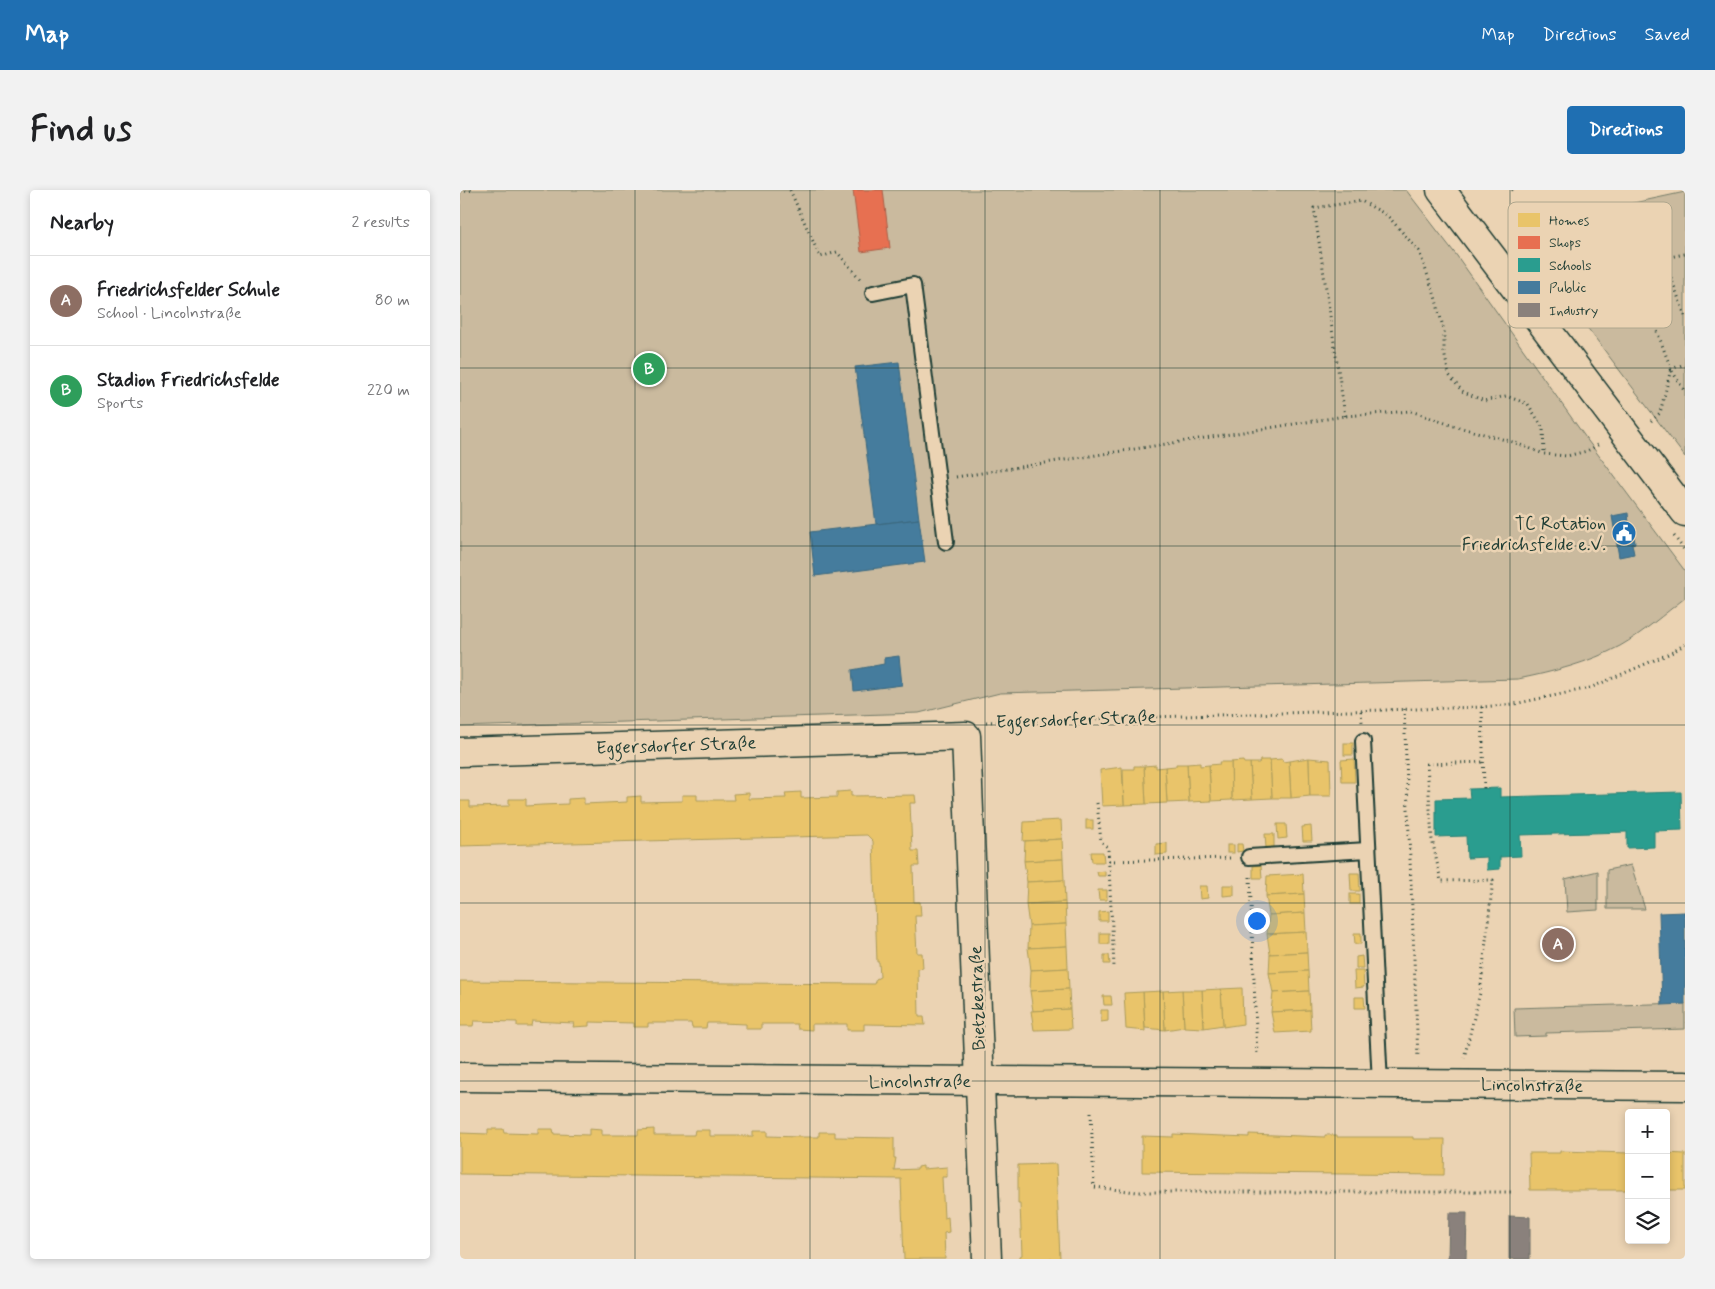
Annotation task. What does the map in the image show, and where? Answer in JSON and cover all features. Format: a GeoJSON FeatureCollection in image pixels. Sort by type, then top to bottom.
{"type":"FeatureCollection","features":[{"type":"Feature","properties":{"kind":"street"},"geometry":{"type":"LineString","coordinates":[[1441,190],[1508,278]]}},
{"type":"Feature","properties":{"kind":"street"},"geometry":{"type":"LineString","coordinates":[[1546,328],[1685,512]]}},
{"type":"Feature","properties":{"kind":"street","name":"Eggersdorfer Straße"},"geometry":{"type":"LineString","coordinates":[[460,752],[966,736]]}},
{"type":"Feature","properties":{"kind":"street","name":"Bietzkestraße"},"geometry":{"type":"LineString","coordinates":[[966,736],[987,1259]]}},
{"type":"Feature","properties":{"kind":"street","name":"Lincolnstraße"},"geometry":{"type":"LineString","coordinates":[[460,1077],[1685,1086]]}},
{"type":"Feature","properties":{"kind":"lane"},"geometry":{"type":"LineString","coordinates":[[873,293],[913,285],[946,542]]}},
{"type":"Feature","properties":{"kind":"lane"},"geometry":{"type":"LineString","coordinates":[[1363,741],[1380,1084]]}},
{"type":"Feature","properties":{"kind":"lane"},"geometry":{"type":"LineString","coordinates":[[1250,858],[1368,850]]}},
{"type":"Feature","properties":{"kind":"path"},"geometry":{"type":"LineString","coordinates":[[460,192],[474,190]]}},
{"type":"Feature","properties":{"kind":"path"},"geometry":{"type":"LineString","coordinates":[[790,190],[820,257],[837,252],[873,293]]}},
{"type":"Feature","properties":{"kind":"path"},"geometry":{"type":"LineString","coordinates":[[1345,416],[1314,208],[1362,201],[1388,215],[1419,251],[1435,296],[1444,330],[1444,352],[1449,375],[1462,391],[1484,401],[1506,396],[1528,404],[1543,428],[1544,454]]}},
{"type":"Feature","properties":{"kind":"path"},"geometry":{"type":"LineString","coordinates":[[1672,256],[1685,254]]}},
{"type":"Feature","properties":{"kind":"path"},"geometry":{"type":"LineString","coordinates":[[1672,280],[1685,316]]}},
{"type":"Feature","properties":{"kind":"path"},"geometry":{"type":"LineString","coordinates":[[1656,328],[1671,369],[1684,390]]}},
{"type":"Feature","properties":{"kind":"path"},"geometry":{"type":"LineString","coordinates":[[1671,369],[1685,364]]}},
{"type":"Feature","properties":{"kind":"path"},"geometry":{"type":"LineString","coordinates":[[1651,421],[1660,413],[1671,369]]}},
{"type":"Feature","properties":{"kind":"path"},"geometry":{"type":"LineString","coordinates":[[938,480],[1345,416],[1411,411],[1451,425],[1514,442],[1544,454],[1567,456],[1587,451],[1598,444]]}},
{"type":"Feature","properties":{"kind":"path","name":"Eggersdorfer Straße"},"geometry":{"type":"LineString","coordinates":[[966,736],[984,722],[1006,720],[1482,707],[1514,704],[1590,688],[1673,652],[1685,644]]}},
{"type":"Feature","properties":{"kind":"path"},"geometry":{"type":"LineString","coordinates":[[1482,707],[1484,789]]}},
{"type":"Feature","properties":{"kind":"path"},"geometry":{"type":"LineString","coordinates":[[1404,709],[1418,1058]]}},
{"type":"Feature","properties":{"kind":"path"},"geometry":{"type":"LineString","coordinates":[[1464,1058],[1480,994],[1493,880],[1441,881],[1432,839],[1427,764],[1483,762]]}},
{"type":"Feature","properties":{"kind":"path"},"geometry":{"type":"LineString","coordinates":[[1097,804],[1099,803],[1101,841],[1108,848],[1114,967]]}},
{"type":"Feature","properties":{"kind":"path"},"geometry":{"type":"LineString","coordinates":[[1109,862],[1250,858],[1257,1056]]}},
{"type":"Feature","properties":{"kind":"path"},"geometry":{"type":"LineString","coordinates":[[1091,1113],[1094,1187],[1137,1192],[1513,1192]]}},
{"type":"Feature","properties":{"kind":"shaded area"},"geometry":{"type":"Polygon","coordinates":[[[460,190],[1406,190],[1457,256],[1588,441],[1685,571],[1685,598],[1637,635],[1608,652],[1570,666],[1518,679],[1000,693],[919,713],[460,727],[460,190]]]}},
{"type":"Feature","properties":{"kind":"shaded area"},"geometry":{"type":"Polygon","coordinates":[[[1685,192],[1685,457],[1588,328],[1672,328],[1672,202],[1638,202],[1685,192]]]}},
{"type":"Feature","properties":{"kind":"shaded area"},"geometry":{"type":"Polygon","coordinates":[[[1631,865],[1645,909],[1607,909],[1607,870],[1631,865]]]}},
{"type":"Feature","properties":{"kind":"shaded area"},"geometry":{"type":"Polygon","coordinates":[[[1598,871],[1598,910],[1567,912],[1565,879],[1598,871]]]}},
{"type":"Feature","properties":{"kind":"shaded area"},"geometry":{"type":"Polygon","coordinates":[[[1685,1003],[1685,1029],[1546,1033],[1546,1036],[1515,1037],[1514,1008],[1685,1003]]]}},
{"type":"Feature","properties":{"kind":"building: Homes"},"geometry":{"type":"Polygon","coordinates":[[[1344,743],[1353,743],[1353,755],[1344,755],[1344,743]]]}},
{"type":"Feature","properties":{"kind":"building: Homes"},"geometry":{"type":"Polygon","coordinates":[[[1309,758],[1310,796],[1291,798],[1289,761],[1309,758]]]}},
{"type":"Feature","properties":{"kind":"building: Homes"},"geometry":{"type":"Polygon","coordinates":[[[1309,758],[1330,760],[1331,796],[1310,796],[1309,758]]]}},
{"type":"Feature","properties":{"kind":"building: Homes"},"geometry":{"type":"Polygon","coordinates":[[[1282,759],[1283,762],[1289,761],[1291,798],[1272,798],[1270,760],[1282,759]]]}},
{"type":"Feature","properties":{"kind":"building: Homes"},"geometry":{"type":"Polygon","coordinates":[[[1354,759],[1355,782],[1342,782],[1341,760],[1354,759]]]}},
{"type":"Feature","properties":{"kind":"building: Homes"},"geometry":{"type":"Polygon","coordinates":[[[1260,760],[1270,760],[1272,798],[1252,799],[1250,763],[1259,763],[1260,760]]]}},
{"type":"Feature","properties":{"kind":"building: Homes"},"geometry":{"type":"Polygon","coordinates":[[[1243,761],[1244,763],[1250,763],[1252,799],[1232,800],[1231,762],[1243,761]]]}},
{"type":"Feature","properties":{"kind":"building: Homes"},"geometry":{"type":"Polygon","coordinates":[[[1219,762],[1231,762],[1232,800],[1211,801],[1209,765],[1220,764],[1219,762]]]}},
{"type":"Feature","properties":{"kind":"building: Homes"},"geometry":{"type":"Polygon","coordinates":[[[1200,763],[1200,766],[1209,765],[1211,801],[1189,802],[1187,764],[1200,763]]]}},
{"type":"Feature","properties":{"kind":"building: Homes"},"geometry":{"type":"Polygon","coordinates":[[[1176,764],[1187,764],[1189,802],[1167,803],[1165,767],[1176,766],[1176,764]]]}},
{"type":"Feature","properties":{"kind":"building: Homes"},"geometry":{"type":"Polygon","coordinates":[[[1156,765],[1156,768],[1165,767],[1167,803],[1146,804],[1144,766],[1156,765]]]}},
{"type":"Feature","properties":{"kind":"building: Homes"},"geometry":{"type":"Polygon","coordinates":[[[1134,766],[1144,766],[1146,804],[1124,805],[1123,769],[1134,769],[1134,766]]]}},
{"type":"Feature","properties":{"kind":"building: Homes"},"geometry":{"type":"Polygon","coordinates":[[[1122,767],[1124,805],[1102,806],[1100,770],[1122,767]]]}},
{"type":"Feature","properties":{"kind":"building: Homes"},"geometry":{"type":"Polygon","coordinates":[[[851,791],[851,796],[915,795],[916,803],[910,803],[912,851],[918,851],[919,866],[913,866],[914,902],[920,902],[921,916],[915,916],[917,953],[922,953],[923,968],[918,969],[919,1017],[924,1017],[925,1025],[864,1024],[864,1030],[847,1030],[847,1024],[812,1024],[812,1030],[798,1029],[797,1024],[761,1024],[761,1029],[746,1029],[746,1024],[721,1023],[707,1023],[706,1028],[692,1028],[691,1023],[648,1023],[648,1027],[634,1027],[634,1023],[589,1022],[589,1026],[573,1027],[574,1023],[532,1021],[531,1026],[517,1026],[517,1022],[474,1021],[473,1026],[460,1026],[460,981],[874,984],[876,979],[880,977],[879,962],[877,962],[873,841],[867,835],[460,846],[460,801],[470,801],[470,807],[509,806],[509,799],[526,799],[526,806],[568,804],[568,799],[584,798],[584,804],[627,802],[627,797],[641,796],[641,802],[682,801],[682,795],[697,795],[697,800],[734,800],[733,794],[749,793],[749,799],[786,798],[785,793],[801,792],[801,798],[837,797],[837,792],[851,791]]]}},
{"type":"Feature","properties":{"kind":"building: Homes"},"geometry":{"type":"Polygon","coordinates":[[[1061,820],[1062,839],[1023,841],[1024,822],[1061,820]]]}},
{"type":"Feature","properties":{"kind":"building: Homes"},"geometry":{"type":"Polygon","coordinates":[[[1086,820],[1093,820],[1093,829],[1086,829],[1086,820]]]}},
{"type":"Feature","properties":{"kind":"building: Homes"},"geometry":{"type":"Polygon","coordinates":[[[1277,824],[1286,824],[1287,838],[1278,839],[1277,824]]]}},
{"type":"Feature","properties":{"kind":"building: Homes"},"geometry":{"type":"Polygon","coordinates":[[[1311,826],[1312,841],[1303,841],[1302,827],[1311,826]]]}},
{"type":"Feature","properties":{"kind":"building: Homes"},"geometry":{"type":"Polygon","coordinates":[[[1265,834],[1274,834],[1274,848],[1266,848],[1265,834]]]}},
{"type":"Feature","properties":{"kind":"building: Homes"},"geometry":{"type":"Polygon","coordinates":[[[1062,839],[1063,859],[1024,861],[1025,841],[1062,839]]]}},
{"type":"Feature","properties":{"kind":"building: Homes"},"geometry":{"type":"Polygon","coordinates":[[[1167,843],[1167,854],[1156,855],[1156,844],[1167,843]]]}},
{"type":"Feature","properties":{"kind":"building: Homes"},"geometry":{"type":"Polygon","coordinates":[[[1237,844],[1242,844],[1243,851],[1237,852],[1237,844]]]}},
{"type":"Feature","properties":{"kind":"building: Homes"},"geometry":{"type":"Polygon","coordinates":[[[1227,845],[1234,845],[1234,853],[1227,853],[1227,845]]]}},
{"type":"Feature","properties":{"kind":"building: Homes"},"geometry":{"type":"Polygon","coordinates":[[[1091,852],[1103,852],[1104,862],[1092,862],[1091,852]]]}},
{"type":"Feature","properties":{"kind":"building: Homes"},"geometry":{"type":"Polygon","coordinates":[[[1063,859],[1064,880],[1027,882],[1024,861],[1063,859]]]}},
{"type":"Feature","properties":{"kind":"building: Homes"},"geometry":{"type":"Polygon","coordinates":[[[1261,865],[1262,878],[1253,878],[1253,866],[1261,865]]]}},
{"type":"Feature","properties":{"kind":"building: Homes"},"geometry":{"type":"Polygon","coordinates":[[[1105,871],[1105,876],[1098,876],[1097,872],[1105,871]]]}},
{"type":"Feature","properties":{"kind":"building: Homes"},"geometry":{"type":"Polygon","coordinates":[[[1350,873],[1359,873],[1360,891],[1351,891],[1350,873]]]}},
{"type":"Feature","properties":{"kind":"building: Homes"},"geometry":{"type":"Polygon","coordinates":[[[1303,874],[1304,894],[1266,896],[1267,876],[1303,874]]]}},
{"type":"Feature","properties":{"kind":"building: Homes"},"geometry":{"type":"Polygon","coordinates":[[[1064,880],[1065,902],[1026,904],[1027,882],[1064,880]]]}},
{"type":"Feature","properties":{"kind":"building: Homes"},"geometry":{"type":"Polygon","coordinates":[[[1223,885],[1234,885],[1234,895],[1223,896],[1223,885]]]}},
{"type":"Feature","properties":{"kind":"building: Homes"},"geometry":{"type":"Polygon","coordinates":[[[1199,886],[1207,886],[1208,898],[1200,899],[1199,886]]]}},
{"type":"Feature","properties":{"kind":"building: Homes"},"geometry":{"type":"Polygon","coordinates":[[[1098,890],[1107,890],[1107,900],[1099,900],[1098,890]]]}},
{"type":"Feature","properties":{"kind":"building: Homes"},"geometry":{"type":"Polygon","coordinates":[[[1304,894],[1305,913],[1269,915],[1266,896],[1304,894]]]}},
{"type":"Feature","properties":{"kind":"building: Homes"},"geometry":{"type":"Polygon","coordinates":[[[1350,894],[1359,894],[1359,904],[1350,904],[1350,894]]]}},
{"type":"Feature","properties":{"kind":"building: Homes"},"geometry":{"type":"Polygon","coordinates":[[[1065,902],[1066,924],[1029,926],[1026,904],[1065,902]]]}},
{"type":"Feature","properties":{"kind":"building: Homes"},"geometry":{"type":"Polygon","coordinates":[[[1108,911],[1108,921],[1099,921],[1099,912],[1108,911]]]}},
{"type":"Feature","properties":{"kind":"building: Homes"},"geometry":{"type":"Polygon","coordinates":[[[1305,913],[1306,932],[1267,934],[1269,915],[1305,913]]]}},
{"type":"Feature","properties":{"kind":"building: Homes"},"geometry":{"type":"Polygon","coordinates":[[[1066,924],[1067,946],[1028,948],[1029,926],[1066,924]]]}},
{"type":"Feature","properties":{"kind":"building: Homes"},"geometry":{"type":"Polygon","coordinates":[[[1306,932],[1307,952],[1270,954],[1267,934],[1306,932]]]}},
{"type":"Feature","properties":{"kind":"building: Homes"},"geometry":{"type":"Polygon","coordinates":[[[1100,933],[1109,933],[1109,944],[1100,944],[1100,933]]]}},
{"type":"Feature","properties":{"kind":"building: Homes"},"geometry":{"type":"Polygon","coordinates":[[[1354,933],[1361,933],[1361,944],[1355,944],[1354,933]]]}},
{"type":"Feature","properties":{"kind":"building: Homes"},"geometry":{"type":"Polygon","coordinates":[[[1067,946],[1068,968],[1031,970],[1028,948],[1067,946]]]}},
{"type":"Feature","properties":{"kind":"building: Homes"},"geometry":{"type":"Polygon","coordinates":[[[1307,952],[1308,971],[1269,973],[1270,954],[1307,952]]]}},
{"type":"Feature","properties":{"kind":"building: Homes"},"geometry":{"type":"Polygon","coordinates":[[[1104,955],[1109,955],[1110,964],[1104,964],[1104,955]]]}},
{"type":"Feature","properties":{"kind":"building: Homes"},"geometry":{"type":"Polygon","coordinates":[[[1362,956],[1363,968],[1356,968],[1356,957],[1362,956]]]}},
{"type":"Feature","properties":{"kind":"building: Homes"},"geometry":{"type":"Polygon","coordinates":[[[1068,968],[1069,989],[1030,991],[1031,970],[1068,968]]]}},
{"type":"Feature","properties":{"kind":"building: Homes"},"geometry":{"type":"Polygon","coordinates":[[[1308,971],[1309,991],[1273,993],[1269,973],[1308,971]]]}},
{"type":"Feature","properties":{"kind":"building: Homes"},"geometry":{"type":"Polygon","coordinates":[[[1354,971],[1363,971],[1364,987],[1355,988],[1354,971]]]}},
{"type":"Feature","properties":{"kind":"building: Homes"},"geometry":{"type":"Polygon","coordinates":[[[1242,988],[1243,1024],[1223,1027],[1221,989],[1242,988]]]}},
{"type":"Feature","properties":{"kind":"building: Homes"},"geometry":{"type":"Polygon","coordinates":[[[1069,989],[1070,1009],[1033,1011],[1030,991],[1069,989]]]}},
{"type":"Feature","properties":{"kind":"building: Homes"},"geometry":{"type":"Polygon","coordinates":[[[1221,989],[1223,1025],[1204,1028],[1202,990],[1221,989]]]}},
{"type":"Feature","properties":{"kind":"building: Homes"},"geometry":{"type":"Polygon","coordinates":[[[1182,990],[1202,990],[1204,1028],[1184,1027],[1182,990]]]}},
{"type":"Feature","properties":{"kind":"building: Homes"},"geometry":{"type":"Polygon","coordinates":[[[1182,990],[1184,1027],[1165,1030],[1163,991],[1182,990]]]}},
{"type":"Feature","properties":{"kind":"building: Homes"},"geometry":{"type":"Polygon","coordinates":[[[1163,991],[1165,1030],[1145,1028],[1143,992],[1163,991]]]}},
{"type":"Feature","properties":{"kind":"building: Homes"},"geometry":{"type":"Polygon","coordinates":[[[1309,991],[1310,1010],[1271,1012],[1273,993],[1309,991]]]}},
{"type":"Feature","properties":{"kind":"building: Homes"},"geometry":{"type":"Polygon","coordinates":[[[1143,992],[1145,1031],[1126,1029],[1124,993],[1143,992]]]}},
{"type":"Feature","properties":{"kind":"building: Homes"},"geometry":{"type":"Polygon","coordinates":[[[1103,996],[1111,996],[1112,1005],[1104,1005],[1103,996]]]}},
{"type":"Feature","properties":{"kind":"building: Homes"},"geometry":{"type":"Polygon","coordinates":[[[1355,997],[1364,997],[1365,1008],[1355,1008],[1355,997]]]}},
{"type":"Feature","properties":{"kind":"building: Homes"},"geometry":{"type":"Polygon","coordinates":[[[1070,1009],[1071,1029],[1034,1030],[1031,1011],[1070,1009]]]}},
{"type":"Feature","properties":{"kind":"building: Homes"},"geometry":{"type":"Polygon","coordinates":[[[1101,1010],[1108,1010],[1108,1021],[1101,1022],[1101,1010]]]}},
{"type":"Feature","properties":{"kind":"building: Homes"},"geometry":{"type":"Polygon","coordinates":[[[1310,1010],[1311,1031],[1275,1033],[1271,1012],[1310,1010]]]}},
{"type":"Feature","properties":{"kind":"building: Homes"},"geometry":{"type":"Polygon","coordinates":[[[488,1129],[503,1129],[504,1133],[538,1134],[538,1129],[553,1129],[554,1134],[589,1135],[589,1129],[602,1130],[602,1135],[638,1135],[638,1130],[654,1129],[654,1135],[694,1135],[695,1130],[710,1130],[710,1136],[753,1136],[753,1131],[767,1131],[767,1136],[800,1137],[819,1137],[819,1132],[835,1132],[835,1137],[894,1138],[894,1158],[896,1158],[894,1170],[918,1169],[918,1167],[923,1166],[923,1169],[947,1167],[947,1177],[942,1177],[944,1218],[948,1217],[949,1232],[944,1233],[945,1259],[904,1259],[901,1179],[460,1174],[460,1133],[488,1134],[488,1129]]]}},
{"type":"Feature","properties":{"kind":"building: Homes"},"geometry":{"type":"Polygon","coordinates":[[[1173,1134],[1249,1137],[1249,1134],[1325,1137],[1325,1135],[1337,1135],[1337,1137],[1445,1139],[1444,1175],[1142,1172],[1142,1136],[1173,1137],[1173,1134]]]}},
{"type":"Feature","properties":{"kind":"building: Homes"},"geometry":{"type":"Polygon","coordinates":[[[1560,1151],[1625,1153],[1625,1190],[1530,1190],[1529,1153],[1560,1153],[1560,1151]]]}},
{"type":"Feature","properties":{"kind":"building: Homes"},"geometry":{"type":"Polygon","coordinates":[[[1670,1153],[1685,1154],[1685,1190],[1670,1190],[1670,1153]]]}},
{"type":"Feature","properties":{"kind":"building: Homes"},"geometry":{"type":"Polygon","coordinates":[[[1056,1164],[1060,1259],[1020,1259],[1022,1255],[1020,1204],[1018,1204],[1018,1165],[1056,1164]]]}},
{"type":"Feature","properties":{"kind":"building: Shops"},"geometry":{"type":"Polygon","coordinates":[[[853,190],[883,190],[890,248],[861,252],[853,190]]]}},
{"type":"Feature","properties":{"kind":"building: Schools"},"geometry":{"type":"Polygon","coordinates":[[[1500,788],[1500,797],[1681,792],[1682,830],[1654,831],[1654,847],[1627,848],[1627,832],[1520,835],[1521,856],[1500,857],[1500,869],[1487,870],[1487,857],[1467,858],[1466,836],[1436,837],[1436,799],[1470,798],[1469,789],[1500,788]]]}},
{"type":"Feature","properties":{"kind":"building: Public"},"geometry":{"type":"Polygon","coordinates":[[[899,362],[919,519],[876,524],[855,367],[899,362]]]}},
{"type":"Feature","properties":{"kind":"building: Public","name":"TC Rotation Friedrichsfelde e.V."},"geometry":{"type":"Polygon","coordinates":[[[1628,513],[1629,524],[1632,523],[1635,543],[1632,544],[1634,554],[1619,557],[1612,516],[1628,513]]]}},
{"type":"Feature","properties":{"kind":"building: Public"},"geometry":{"type":"Polygon","coordinates":[[[919,519],[925,562],[815,576],[810,532],[919,519]]]}},
{"type":"Feature","properties":{"kind":"building: Public"},"geometry":{"type":"Polygon","coordinates":[[[899,656],[902,685],[854,691],[852,670],[884,664],[884,658],[899,656]]]}},
{"type":"Feature","properties":{"kind":"building: Public"},"geometry":{"type":"Polygon","coordinates":[[[1685,912],[1685,1004],[1662,1005],[1659,913],[1685,912]]]}},
{"type":"Feature","properties":{"kind":"building: Industry"},"geometry":{"type":"Polygon","coordinates":[[[1449,1213],[1467,1213],[1466,1259],[1448,1259],[1449,1213]]]}},
{"type":"Feature","properties":{"kind":"building: Industry"},"geometry":{"type":"Polygon","coordinates":[[[1509,1216],[1530,1217],[1530,1259],[1509,1259],[1509,1216]]]}},
{"type":"Feature","properties":{"kind":"place","name":"Stadion Friedrichsfelde"},"geometry":{"type":"Point","coordinates":[649,369]}},
{"type":"Feature","properties":{"kind":"place","name":"TC Rotation Friedrichsfelde e.V."},"geometry":{"type":"Point","coordinates":[1624,533]}},
{"type":"Feature","properties":{"kind":"place","name":"Friedrichsfelder Schule"},"geometry":{"type":"Point","coordinates":[1558,944]}}]}
